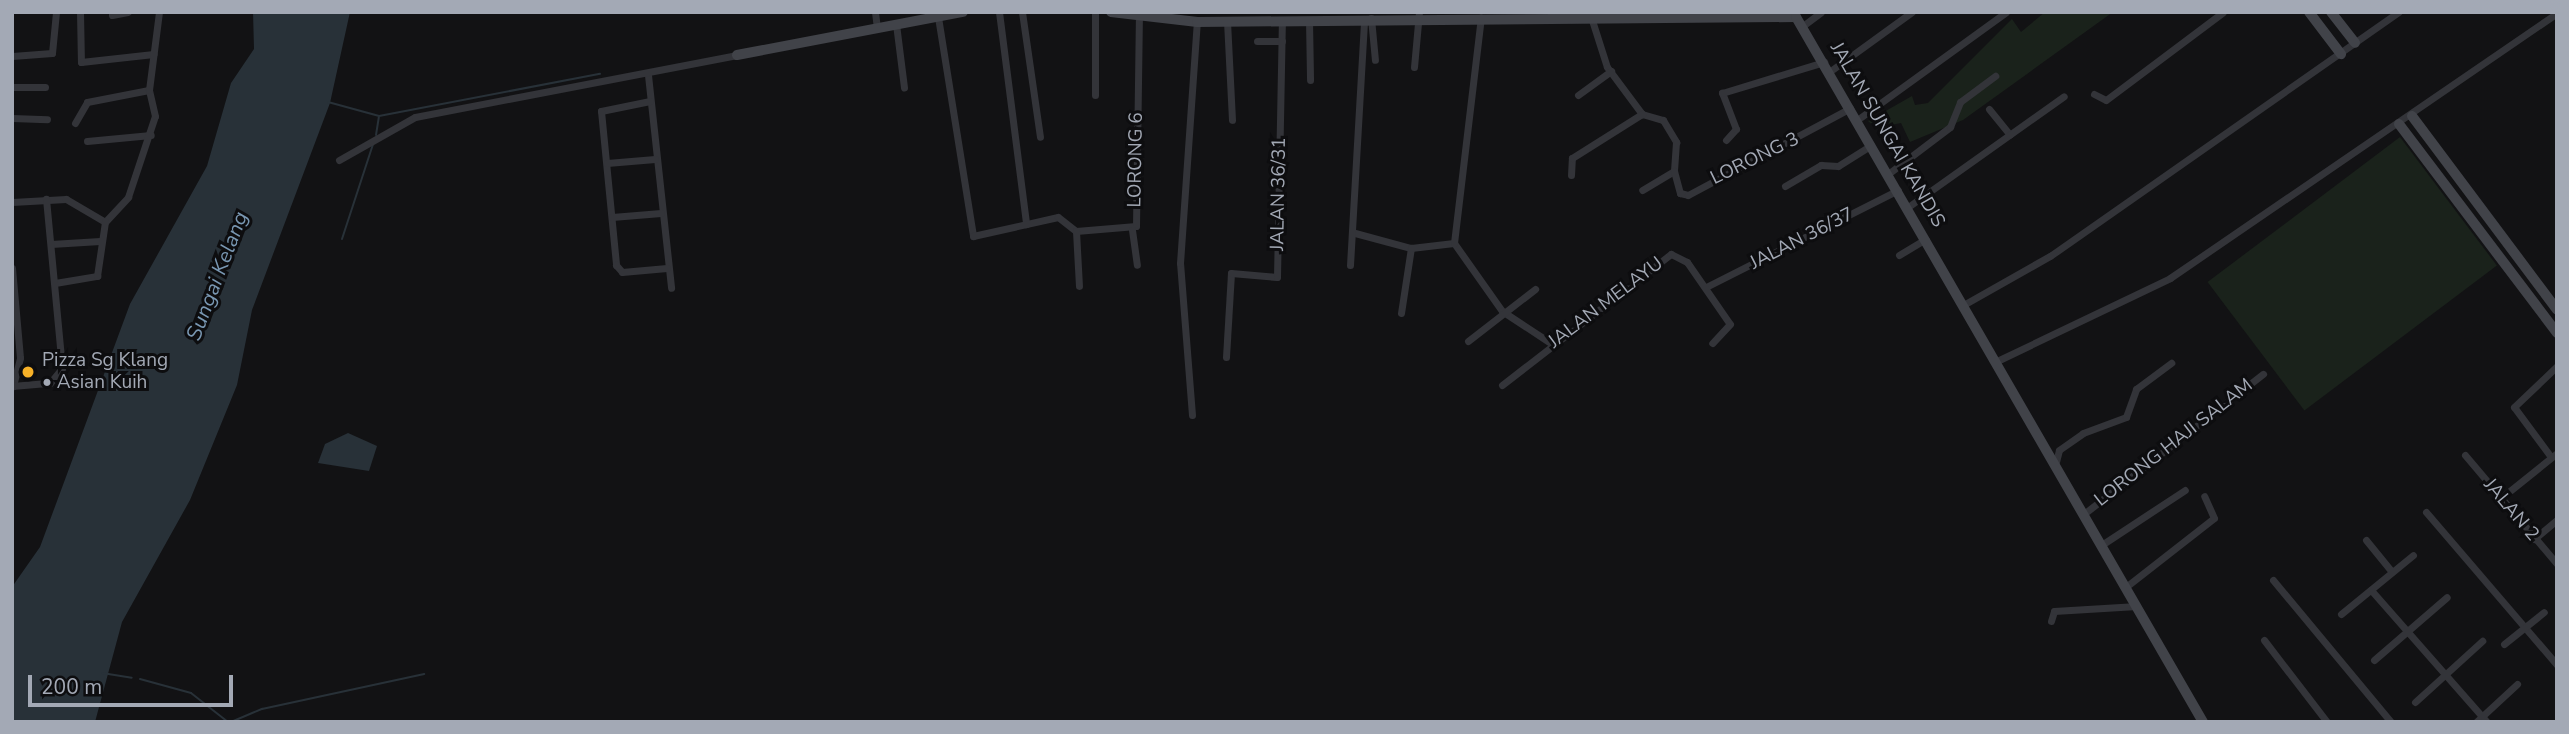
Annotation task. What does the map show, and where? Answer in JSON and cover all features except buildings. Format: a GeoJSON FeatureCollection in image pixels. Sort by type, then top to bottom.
{"type":"FeatureCollection","features":[{"type":"Feature","properties":{"kind":"street"},"geometry":{"type":"LineString","coordinates":[[12,56],[52,53],[56,12]]}},
{"type":"Feature","properties":{"kind":"street"},"geometry":{"type":"LineString","coordinates":[[80,12],[81,62],[154,54]]}},
{"type":"Feature","properties":{"kind":"street"},"geometry":{"type":"LineString","coordinates":[[112,15],[128,12]]}},
{"type":"Feature","properties":{"kind":"street"},"geometry":{"type":"LineString","coordinates":[[55,283],[94,279],[105,222],[134,188],[151,135],[149,90],[159,12]]}},
{"type":"Feature","properties":{"kind":"street"},"geometry":{"type":"LineString","coordinates":[[875,12],[877,28]]}},
{"type":"Feature","properties":{"kind":"street"},"geometry":{"type":"LineString","coordinates":[[339,160],[366,142],[377,140],[415,117],[648,75],[936,15],[963,12]]}},
{"type":"Feature","properties":{"kind":"street"},"geometry":{"type":"LineString","coordinates":[[936,15],[969,235],[1027,224],[999,12]]}},
{"type":"Feature","properties":{"kind":"street"},"geometry":{"type":"LineString","coordinates":[[1022,12],[1040,137]]}},
{"type":"Feature","properties":{"kind":"street"},"geometry":{"type":"LineString","coordinates":[[1095,12],[1095,95]]}},
{"type":"Feature","properties":{"kind":"street"},"geometry":{"type":"LineString","coordinates":[[1111,12],[1197,22],[1227,22],[1249,17],[1309,20],[1393,15],[1774,13],[1804,24],[1821,12]]}},
{"type":"Feature","properties":{"kind":"street"},"geometry":{"type":"LineString","coordinates":[[1726,141],[1736,129],[1722,93],[1827,67],[1912,12]]}},
{"type":"Feature","properties":{"kind":"street"},"geometry":{"type":"LineString","coordinates":[[1857,120],[2006,12]]}},
{"type":"Feature","properties":{"kind":"street"},"geometry":{"type":"LineString","coordinates":[[2094,94],[2106,100],[2222,12]]}},
{"type":"Feature","properties":{"kind":"street"},"geometry":{"type":"LineString","coordinates":[[2309,12],[2341,54]]}},
{"type":"Feature","properties":{"kind":"street"},"geometry":{"type":"LineString","coordinates":[[2331,12],[2355,43]]}},
{"type":"Feature","properties":{"kind":"street"},"geometry":{"type":"LineString","coordinates":[[1965,304],[2050,256],[2399,12]]}},
{"type":"Feature","properties":{"kind":"street"},"geometry":{"type":"LineString","coordinates":[[1997,361],[2152,289],[2412,116],[2557,13]]}},
{"type":"Feature","properties":{"kind":"street","name":"LORONG 6"},"geometry":{"type":"LineString","coordinates":[[1027,224],[1058,217],[1076,231],[1132,230],[1133,15]]}},
{"type":"Feature","properties":{"kind":"street"},"geometry":{"type":"LineString","coordinates":[[1414,67],[1419,15]]}},
{"type":"Feature","properties":{"kind":"street"},"geometry":{"type":"LineString","coordinates":[[1477,16],[1454,243],[1505,313],[1542,341],[1552,344]]}},
{"type":"Feature","properties":{"kind":"street"},"geometry":{"type":"LineString","coordinates":[[1591,16],[1611,71],[1642,114],[1663,120],[1671,131],[1678,153],[1674,171],[1642,190]]}},
{"type":"Feature","properties":{"kind":"street"},"geometry":{"type":"LineString","coordinates":[[1368,18],[1375,60]]}},
{"type":"Feature","properties":{"kind":"street"},"geometry":{"type":"LineString","coordinates":[[1350,265],[1355,233],[1368,18]]}},
{"type":"Feature","properties":{"kind":"street","name":"JALAN 36/31"},"geometry":{"type":"LineString","coordinates":[[1226,357],[1231,273],[1277,277],[1282,20]]}},
{"type":"Feature","properties":{"kind":"street"},"geometry":{"type":"LineString","coordinates":[[1309,20],[1310,80]]}},
{"type":"Feature","properties":{"kind":"street"},"geometry":{"type":"LineString","coordinates":[[1192,415],[1180,263],[1197,22]]}},
{"type":"Feature","properties":{"kind":"street"},"geometry":{"type":"LineString","coordinates":[[1227,22],[1232,120]]}},
{"type":"Feature","properties":{"kind":"street"},"geometry":{"type":"LineString","coordinates":[[896,24],[904,87]]}},
{"type":"Feature","properties":{"kind":"street","name":"JALAN SUNGAI KANDIS"},"geometry":{"type":"LineString","coordinates":[[1804,24],[2203,722]]}},
{"type":"Feature","properties":{"kind":"street"},"geometry":{"type":"LineString","coordinates":[[2326,34],[2341,39],[2340,25]]}},
{"type":"Feature","properties":{"kind":"street"},"geometry":{"type":"LineString","coordinates":[[1257,41],[1282,41]]}},
{"type":"Feature","properties":{"kind":"street"},"geometry":{"type":"LineString","coordinates":[[1578,95],[1611,71]]}},
{"type":"Feature","properties":{"kind":"street"},"geometry":{"type":"LineString","coordinates":[[648,75],[671,288]]}},
{"type":"Feature","properties":{"kind":"street"},"geometry":{"type":"LineString","coordinates":[[1888,174],[1950,127],[1960,102],[1995,76]]}},
{"type":"Feature","properties":{"kind":"street"},"geometry":{"type":"LineString","coordinates":[[12,87],[45,87]]}},
{"type":"Feature","properties":{"kind":"street"},"geometry":{"type":"LineString","coordinates":[[75,123],[87,102],[149,90]]}},
{"type":"Feature","properties":{"kind":"street"},"geometry":{"type":"LineString","coordinates":[[1908,207],[2064,96]]}},
{"type":"Feature","properties":{"kind":"street"},"geometry":{"type":"LineString","coordinates":[[650,101],[603,109],[612,217],[618,270],[667,268]]}},
{"type":"Feature","properties":{"kind":"street","name":"LORONG 3"},"geometry":{"type":"LineString","coordinates":[[1674,171],[1680,193],[1688,195],[1850,108]]}},
{"type":"Feature","properties":{"kind":"street"},"geometry":{"type":"LineString","coordinates":[[1989,109],[2010,135]]}},
{"type":"Feature","properties":{"kind":"street"},"geometry":{"type":"LineString","coordinates":[[1571,175],[1572,158],[1642,114]]}},
{"type":"Feature","properties":{"kind":"street"},"geometry":{"type":"LineString","coordinates":[[2412,116],[2557,310]]}},
{"type":"Feature","properties":{"kind":"street"},"geometry":{"type":"LineString","coordinates":[[12,118],[47,118]]}},
{"type":"Feature","properties":{"kind":"street"},"geometry":{"type":"LineString","coordinates":[[2399,124],[2557,333]]}},
{"type":"Feature","properties":{"kind":"street"},"geometry":{"type":"LineString","coordinates":[[2412,142],[2411,130],[2423,131]]}},
{"type":"Feature","properties":{"kind":"street"},"geometry":{"type":"LineString","coordinates":[[87,142],[151,135]]}},
{"type":"Feature","properties":{"kind":"street"},"geometry":{"type":"LineString","coordinates":[[1785,186],[1821,165],[1838,166],[1871,145]]}},
{"type":"Feature","properties":{"kind":"street"},"geometry":{"type":"LineString","coordinates":[[607,163],[655,159]]}},
{"type":"Feature","properties":{"kind":"street","name":"JALAN 36/37"},"geometry":{"type":"LineString","coordinates":[[1706,287],[1898,190]]}},
{"type":"Feature","properties":{"kind":"street"},"geometry":{"type":"LineString","coordinates":[[12,268],[20,358],[13,386],[59,377],[55,283],[46,199]]}},
{"type":"Feature","properties":{"kind":"street"},"geometry":{"type":"LineString","coordinates":[[12,202],[66,199],[105,222]]}},
{"type":"Feature","properties":{"kind":"street"},"geometry":{"type":"LineString","coordinates":[[612,217],[661,212]]}},
{"type":"Feature","properties":{"kind":"street"},"geometry":{"type":"LineString","coordinates":[[1132,230],[1137,265]]}},
{"type":"Feature","properties":{"kind":"street"},"geometry":{"type":"LineString","coordinates":[[1076,231],[1079,286]]}},
{"type":"Feature","properties":{"kind":"street"},"geometry":{"type":"LineString","coordinates":[[1355,233],[1411,248],[1454,243]]}},
{"type":"Feature","properties":{"kind":"street"},"geometry":{"type":"LineString","coordinates":[[1899,255],[1927,239]]}},
{"type":"Feature","properties":{"kind":"street"},"geometry":{"type":"LineString","coordinates":[[51,244],[100,241]]}},
{"type":"Feature","properties":{"kind":"street"},"geometry":{"type":"LineString","coordinates":[[1401,313],[1411,248]]}},
{"type":"Feature","properties":{"kind":"street","name":"JALAN MELAYU"},"geometry":{"type":"LineString","coordinates":[[1502,385],[1671,254],[1681,256],[1706,287],[1731,328],[1712,343]]}},
{"type":"Feature","properties":{"kind":"street"},"geometry":{"type":"LineString","coordinates":[[1468,341],[1535,289]]}},
{"type":"Feature","properties":{"kind":"street"},"geometry":{"type":"LineString","coordinates":[[1542,341],[1544,351]]}},
{"type":"Feature","properties":{"kind":"street"},"geometry":{"type":"LineString","coordinates":[[2056,462],[2059,450],[2083,433],[2126,417],[2136,389],[2171,363]]}},
{"type":"Feature","properties":{"kind":"street"},"geometry":{"type":"LineString","coordinates":[[2501,498],[2554,455],[2514,407],[2557,366]]}},
{"type":"Feature","properties":{"kind":"street","name":"LORONG HAJI SALAM"},"geometry":{"type":"LineString","coordinates":[[2085,513],[2263,374]]}},
{"type":"Feature","properties":{"kind":"street","name":"JALAN 2"},"geometry":{"type":"LineString","coordinates":[[2465,455],[2557,565]]}},
{"type":"Feature","properties":{"kind":"street"},"geometry":{"type":"LineString","coordinates":[[2103,544],[2185,489]]}},
{"type":"Feature","properties":{"kind":"street"},"geometry":{"type":"LineString","coordinates":[[2127,586],[2214,517],[2204,496]]}},
{"type":"Feature","properties":{"kind":"street"},"geometry":{"type":"LineString","coordinates":[[2427,512],[2557,665]]}},
{"type":"Feature","properties":{"kind":"street"},"geometry":{"type":"LineString","coordinates":[[2534,538],[2557,520]]}},
{"type":"Feature","properties":{"kind":"street"},"geometry":{"type":"LineString","coordinates":[[2367,540],[2392,572]]}},
{"type":"Feature","properties":{"kind":"street"},"geometry":{"type":"LineString","coordinates":[[2341,614],[2413,555]]}},
{"type":"Feature","properties":{"kind":"street"},"geometry":{"type":"LineString","coordinates":[[2273,580],[2391,722]]}},
{"type":"Feature","properties":{"kind":"street"},"geometry":{"type":"LineString","coordinates":[[2371,590],[2445,673],[2481,720],[2517,684]]}},
{"type":"Feature","properties":{"kind":"street"},"geometry":{"type":"LineString","coordinates":[[2374,660],[2447,597]]}},
{"type":"Feature","properties":{"kind":"street"},"geometry":{"type":"LineString","coordinates":[[2051,621],[2054,611],[2138,606]]}},
{"type":"Feature","properties":{"kind":"street"},"geometry":{"type":"LineString","coordinates":[[2504,644],[2544,612]]}},
{"type":"Feature","properties":{"kind":"street"},"geometry":{"type":"LineString","coordinates":[[2264,640],[2327,722]]}},
{"type":"Feature","properties":{"kind":"street"},"geometry":{"type":"LineString","coordinates":[[2414,702],[2482,641]]}},
{"type":"Feature","properties":{"kind":"shaded area"},"geometry":{"type":"Polygon","coordinates":[[[2045,12],[2113,12],[1963,120],[1910,142],[1901,123],[1876,128],[1868,121],[1912,96],[1915,105],[1928,103],[2012,19],[2021,32],[2045,12]]]}},
{"type":"Feature","properties":{"kind":"shaded area"},"geometry":{"type":"Polygon","coordinates":[[[2400,137],[2497,266],[2304,411],[2208,282],[2400,137]]]}},
{"type":"Feature","properties":{"kind":"water","name":"Sungai Kelang"},"geometry":{"type":"Polygon","coordinates":[[[253,12],[350,12],[330,103],[252,310],[237,385],[190,500],[122,622],[95,722],[12,722],[12,587],[40,547],[130,304],[207,166],[231,83],[254,49],[253,12]]]}},
{"type":"Feature","properties":{"kind":"water"},"geometry":{"type":"Polygon","coordinates":[[[348,433],[377,446],[369,471],[318,463],[325,444],[348,433]]]}},
{"type":"Feature","properties":{"kind":"waterway"},"geometry":{"type":"LineString","coordinates":[[328,102],[379,116],[600,74]]}},
{"type":"Feature","properties":{"kind":"waterway"},"geometry":{"type":"LineString","coordinates":[[376,135],[379,117]]}},
{"type":"Feature","properties":{"kind":"waterway"},"geometry":{"type":"LineString","coordinates":[[342,239],[373,144]]}},
{"type":"Feature","properties":{"kind":"waterway"},"geometry":{"type":"LineString","coordinates":[[102,673],[132,678]]}},
{"type":"Feature","properties":{"kind":"waterway"},"geometry":{"type":"LineString","coordinates":[[231,722],[262,709],[424,674]]}},
{"type":"Feature","properties":{"kind":"waterway"},"geometry":{"type":"LineString","coordinates":[[140,679],[191,693],[228,722]]}},
{"type":"Feature","properties":{"kind":"place","name":"Pizza Sg Klang • Asian Kuih"},"geometry":{"type":"Point","coordinates":[28,372]}}]}
